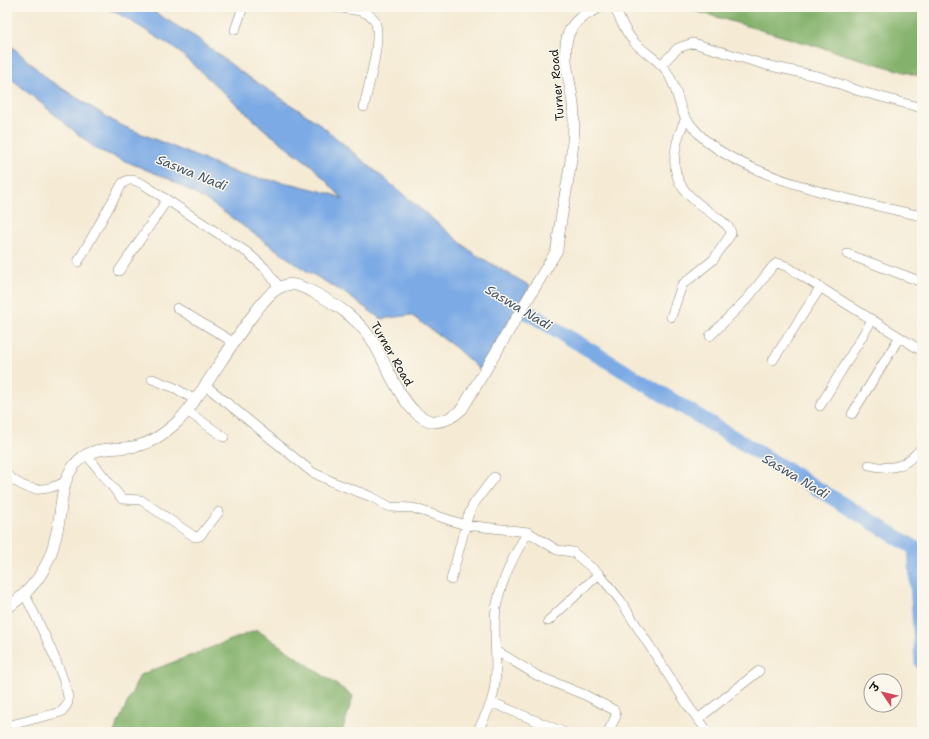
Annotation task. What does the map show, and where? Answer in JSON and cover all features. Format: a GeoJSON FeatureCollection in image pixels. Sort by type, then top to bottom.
{"type":"FeatureCollection","features":[{"type":"Feature","properties":{"kind":"main road","name":"Turner Road"},"geometry":{"type":"LineString","coordinates":[[279,287],[286,284],[300,286],[344,309],[358,322],[371,338],[396,387],[408,404],[424,418],[436,420],[450,419],[462,409],[557,250],[559,222],[573,130],[573,105],[566,46],[568,34],[578,21],[600,7]]}},
{"type":"Feature","properties":{"kind":"main road"},"geometry":{"type":"LineString","coordinates":[[7,608],[25,595],[34,586],[40,576],[54,542],[65,482],[78,460],[86,454],[102,449],[125,448],[144,444],[167,430],[187,411],[233,342],[262,304],[279,287]]}},
{"type":"Feature","properties":{"kind":"street"},"geometry":{"type":"LineString","coordinates":[[235,30],[243,7]]}},
{"type":"Feature","properties":{"kind":"street"},"geometry":{"type":"LineString","coordinates":[[334,7],[369,15],[374,18],[378,40],[364,107]]}},
{"type":"Feature","properties":{"kind":"street"},"geometry":{"type":"LineString","coordinates":[[614,7],[633,42],[661,65],[674,84],[686,118],[698,133],[711,144],[756,169],[783,179],[850,200],[922,216]]}},
{"type":"Feature","properties":{"kind":"street"},"geometry":{"type":"LineString","coordinates":[[661,65],[678,48],[693,43],[766,65],[821,76],[859,91],[922,108]]}},
{"type":"Feature","properties":{"kind":"street"},"geometry":{"type":"LineString","coordinates":[[671,317],[682,285],[713,260],[731,234],[726,224],[688,195],[678,178],[675,156],[678,137],[686,118]]}},
{"type":"Feature","properties":{"kind":"street"},"geometry":{"type":"LineString","coordinates":[[78,262],[124,181],[131,179],[167,200],[248,253],[265,268],[279,287]]}},
{"type":"Feature","properties":{"kind":"street"},"geometry":{"type":"LineString","coordinates":[[120,271],[167,200]]}},
{"type":"Feature","properties":{"kind":"street"},"geometry":{"type":"LineString","coordinates":[[847,254],[922,282]]}},
{"type":"Feature","properties":{"kind":"street"},"geometry":{"type":"LineString","coordinates":[[710,336],[748,298],[777,263],[786,266],[899,338],[921,349]]}},
{"type":"Feature","properties":{"kind":"street"},"geometry":{"type":"LineString","coordinates":[[773,360],[820,288]]}},
{"type":"Feature","properties":{"kind":"street"},"geometry":{"type":"LineString","coordinates":[[177,308],[233,342]]}},
{"type":"Feature","properties":{"kind":"street"},"geometry":{"type":"LineString","coordinates":[[820,406],[872,320]]}},
{"type":"Feature","properties":{"kind":"street"},"geometry":{"type":"LineString","coordinates":[[852,414],[899,338]]}},
{"type":"Feature","properties":{"kind":"street"},"geometry":{"type":"LineString","coordinates":[[152,379],[175,388],[195,400]]}},
{"type":"Feature","properties":{"kind":"street"},"geometry":{"type":"LineString","coordinates":[[205,385],[319,475],[372,497],[390,507],[412,508],[465,525],[528,532],[557,550],[573,552],[599,574],[620,600],[708,732]]}},
{"type":"Feature","properties":{"kind":"street"},"geometry":{"type":"LineString","coordinates":[[187,411],[224,436]]}},
{"type":"Feature","properties":{"kind":"street"},"geometry":{"type":"LineString","coordinates":[[869,465],[890,468],[897,467],[907,462],[922,447]]}},
{"type":"Feature","properties":{"kind":"street"},"geometry":{"type":"LineString","coordinates":[[86,454],[122,500],[141,500],[195,536],[200,536],[219,512]]}},
{"type":"Feature","properties":{"kind":"street"},"geometry":{"type":"LineString","coordinates":[[7,475],[21,485],[42,491],[65,482]]}},
{"type":"Feature","properties":{"kind":"street"},"geometry":{"type":"LineString","coordinates":[[451,580],[465,525],[473,505],[494,477]]}},
{"type":"Feature","properties":{"kind":"street"},"geometry":{"type":"LineString","coordinates":[[477,732],[491,702],[496,674],[495,620],[500,596],[509,567],[528,532]]}},
{"type":"Feature","properties":{"kind":"street"},"geometry":{"type":"LineString","coordinates":[[548,621],[599,574]]}},
{"type":"Feature","properties":{"kind":"street"},"geometry":{"type":"LineString","coordinates":[[7,726],[61,712],[66,708],[68,702],[63,680],[25,595]]}},
{"type":"Feature","properties":{"kind":"street"},"geometry":{"type":"LineString","coordinates":[[496,650],[538,676],[584,694],[614,710],[616,716],[608,732]]}},
{"type":"Feature","properties":{"kind":"street"},"geometry":{"type":"LineString","coordinates":[[698,719],[759,671]]}},
{"type":"Feature","properties":{"kind":"street"},"geometry":{"type":"LineString","coordinates":[[491,702],[563,732]]}},
{"type":"Feature","properties":{"kind":"green space"},"geometry":{"type":"Polygon","coordinates":[[[682,7],[922,7],[922,77],[682,7]]]}},
{"type":"Feature","properties":{"kind":"green space"},"geometry":{"type":"Polygon","coordinates":[[[257,630],[353,696],[342,732],[114,732],[140,675],[257,630]]]}},
{"type":"Feature","properties":{"kind":"water"},"geometry":{"type":"Polygon","coordinates":[[[103,7],[146,7],[197,38],[241,72],[317,122],[473,253],[530,286],[480,370],[456,348],[411,315],[381,319],[343,292],[302,268],[211,203],[169,179],[96,149],[7,75],[7,42],[49,80],[118,124],[241,175],[293,184],[332,194],[343,199],[311,165],[266,131],[176,49],[121,15],[103,7]]]}},
{"type":"Feature","properties":{"kind":"waterway","name":"Saswa Nadi"},"geometry":{"type":"LineString","coordinates":[[509,301],[915,548],[922,663]]}}]}
